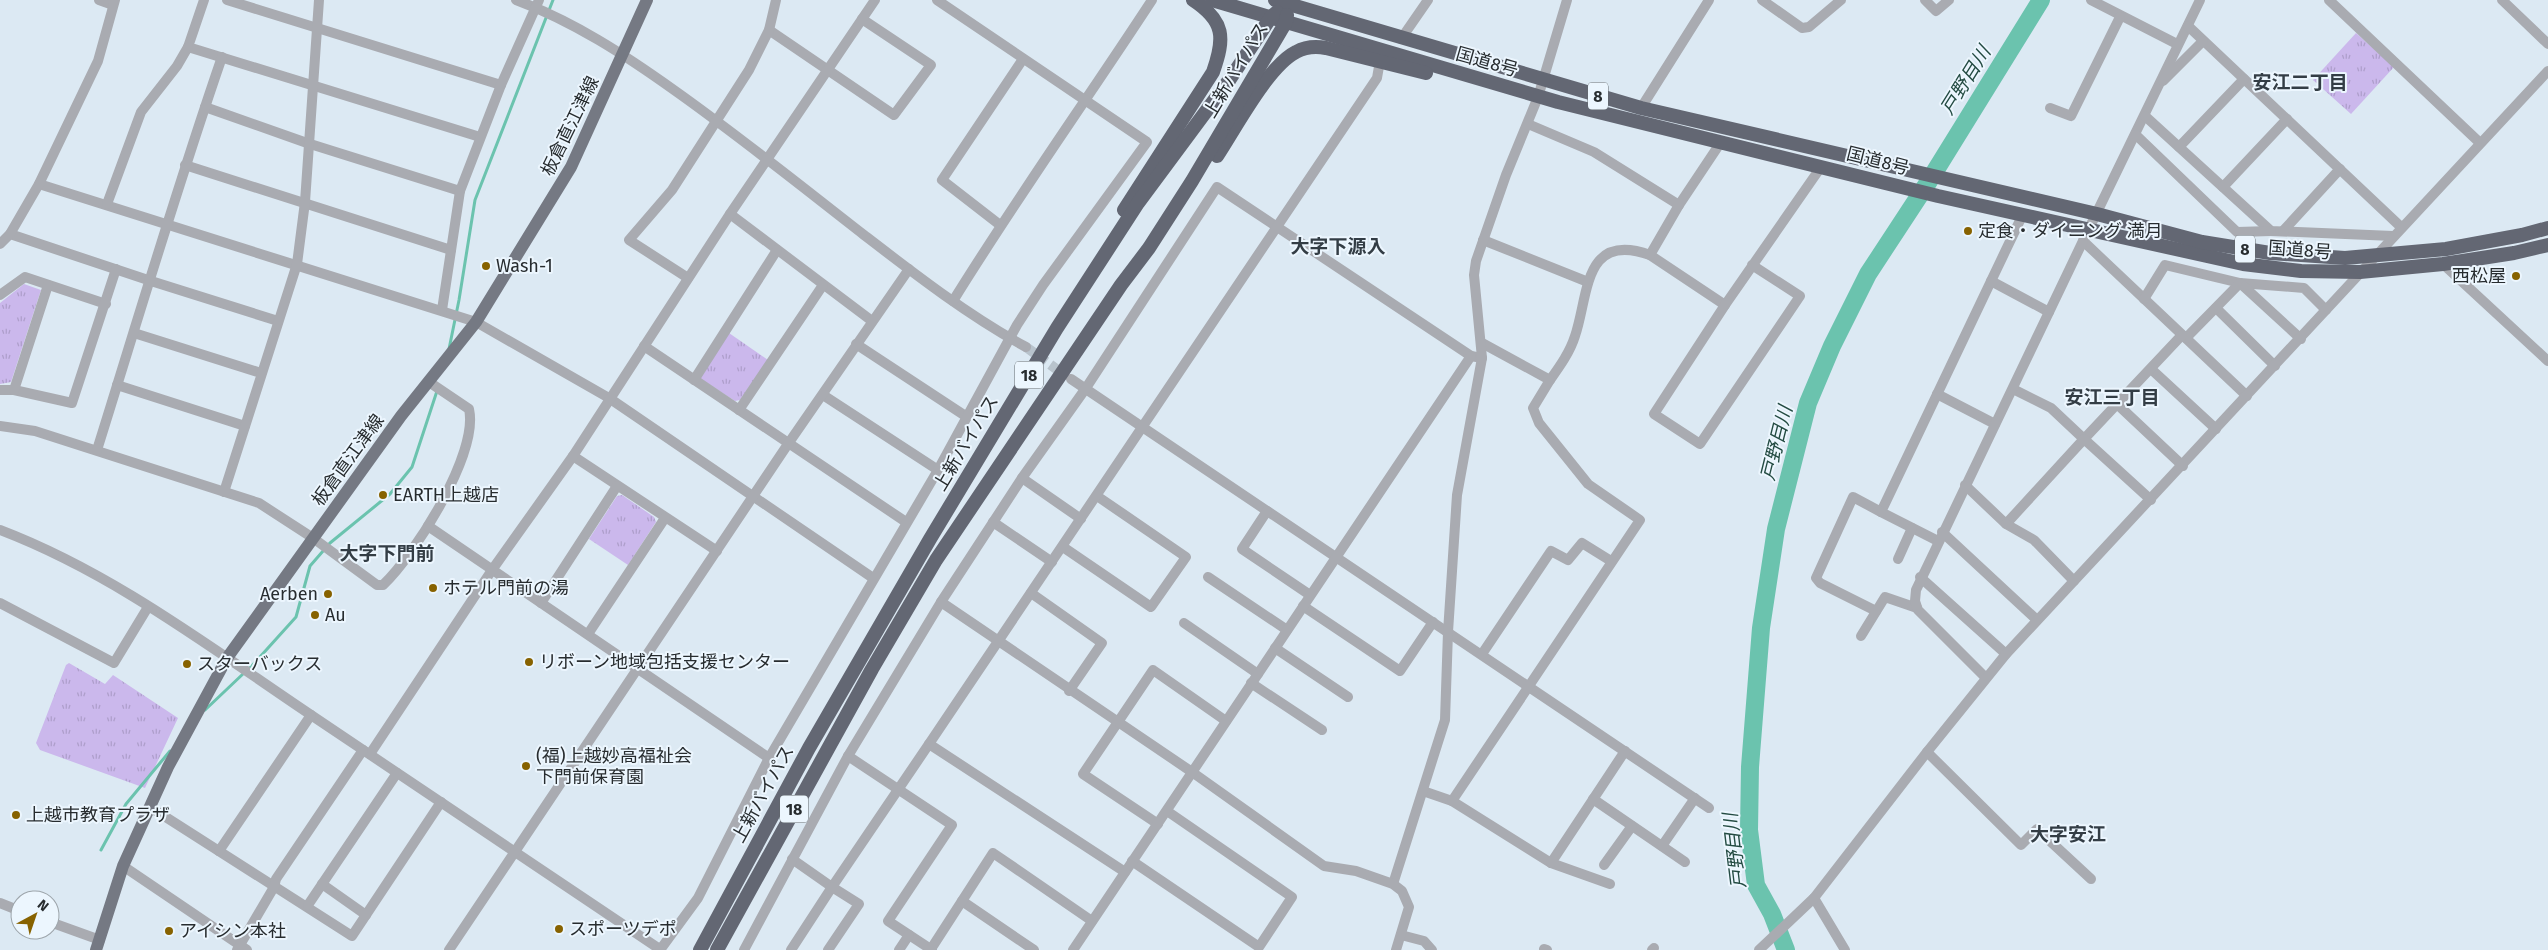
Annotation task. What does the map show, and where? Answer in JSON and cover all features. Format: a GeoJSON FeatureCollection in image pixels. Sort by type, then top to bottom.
{"type":"FeatureCollection","features":[{"type":"Feature","properties":{"kind":"highway"},"geometry":{"type":"LineString","coordinates":[[1057,328],[1132,196],[1213,72],[1220,52],[1220,28],[1213,16],[1193,0]]}},
{"type":"Feature","properties":{"kind":"highway"},"geometry":{"type":"LineString","coordinates":[[1212,0],[1271,17],[1381,56]]}},
{"type":"Feature","properties":{"kind":"highway","name":"上新バイパス"},"geometry":{"type":"LineString","coordinates":[[700,950],[809,748],[1057,328],[1138,203],[1230,79],[1271,17],[1284,1]]}},
{"type":"Feature","properties":{"kind":"highway","name":"上新バイパス"},"geometry":{"type":"LineString","coordinates":[[717,950],[872,669],[936,560],[1090,330],[1150,248],[1286,22],[1284,1]]}},
{"type":"Feature","properties":{"kind":"highway","name":"国道8号"},"geometry":{"type":"LineString","coordinates":[[1284,1],[1401,39],[1641,108],[2097,214],[2202,242],[2270,253],[2345,258],[2446,249],[2522,235],[2548,228]]}},
{"type":"Feature","properties":{"kind":"highway"},"geometry":{"type":"LineString","coordinates":[[1150,248],[1198,185],[1270,75],[1288,57],[1306,48],[1319,47],[1381,56]]}},
{"type":"Feature","properties":{"kind":"highway","name":"国道8号"},"geometry":{"type":"LineString","coordinates":[[1381,56],[1435,75],[1481,80],[1538,97],[1938,196],[2023,214],[2086,235],[2243,264],[2301,271],[2360,272],[2443,264],[2514,253],[2548,245]]}},
{"type":"Feature","properties":{"kind":"main road","name":"板倉直江津線"},"geometry":{"type":"LineString","coordinates":[[98,945],[123,866],[168,767],[228,658],[313,538],[476,322],[571,167],[647,0]]}},
{"type":"Feature","properties":{"kind":"street"},"geometry":{"type":"LineString","coordinates":[[0,244],[10,234],[39,184],[98,61],[114,3],[99,0]]}},
{"type":"Feature","properties":{"kind":"street"},"geometry":{"type":"LineString","coordinates":[[108,204],[142,112],[178,66],[188,47],[204,0]]}},
{"type":"Feature","properties":{"kind":"street"},"geometry":{"type":"LineString","coordinates":[[227,0],[501,85]]}},
{"type":"Feature","properties":{"kind":"street"},"geometry":{"type":"LineString","coordinates":[[224,492],[297,264],[305,202],[307,143],[319,0]]}},
{"type":"Feature","properties":{"kind":"street"},"geometry":{"type":"LineString","coordinates":[[516,0],[538,4],[623,54],[716,120],[909,269],[1011,339],[1026,347]]}},
{"type":"Feature","properties":{"kind":"street"},"geometry":{"type":"LineString","coordinates":[[688,278],[629,240],[672,190],[750,70],[769,30],[776,0]]}},
{"type":"Feature","properties":{"kind":"street"},"geometry":{"type":"LineString","coordinates":[[123,866],[241,948],[274,887],[276,879],[573,456],[730,214],[875,0]]}},
{"type":"Feature","properties":{"kind":"street"},"geometry":{"type":"LineString","coordinates":[[0,530],[87,570],[148,607],[228,658],[661,950],[698,898],[769,758],[938,470],[1043,284],[1147,142],[937,0]]}},
{"type":"Feature","properties":{"kind":"street"},"geometry":{"type":"LineString","coordinates":[[953,300],[1000,225],[1086,102],[1152,0]]}},
{"type":"Feature","properties":{"kind":"street"},"geometry":{"type":"LineString","coordinates":[[1401,39],[1428,0]]}},
{"type":"Feature","properties":{"kind":"street"},"geometry":{"type":"LineString","coordinates":[[1393,884],[1445,720],[1448,632],[1458,495],[1482,358],[1474,275],[1483,240],[1506,175],[1544,81],[1567,0]]}},
{"type":"Feature","properties":{"kind":"street"},"geometry":{"type":"LineString","coordinates":[[1641,108],[1710,0]]}},
{"type":"Feature","properties":{"kind":"street"},"geometry":{"type":"LineString","coordinates":[[1768,2],[1802,28],[1809,27],[1841,0]]}},
{"type":"Feature","properties":{"kind":"street"},"geometry":{"type":"LineString","coordinates":[[1925,0],[1936,11],[1949,0]]}},
{"type":"Feature","properties":{"kind":"street"},"geometry":{"type":"LineString","coordinates":[[2091,0],[2177,44]]}},
{"type":"Feature","properties":{"kind":"street"},"geometry":{"type":"LineString","coordinates":[[1917,608],[1916,590],[1920,577],[2200,0]]}},
{"type":"Feature","properties":{"kind":"street"},"geometry":{"type":"LineString","coordinates":[[2329,0],[2479,142]]}},
{"type":"Feature","properties":{"kind":"street"},"geometry":{"type":"LineString","coordinates":[[2504,0],[2548,44]]}},
{"type":"Feature","properties":{"kind":"street"},"geometry":{"type":"LineString","coordinates":[[442,310],[460,191],[501,85],[538,4]]}},
{"type":"Feature","properties":{"kind":"street"},"geometry":{"type":"LineString","coordinates":[[2050,108],[2071,116],[2120,16]]}},
{"type":"Feature","properties":{"kind":"street"},"geometry":{"type":"LineString","coordinates":[[769,30],[828,72],[894,114],[931,65],[862,19]]}},
{"type":"Feature","properties":{"kind":"street"},"geometry":{"type":"LineString","coordinates":[[2188,26],[2401,227]]}},
{"type":"Feature","properties":{"kind":"street"},"geometry":{"type":"LineString","coordinates":[[2158,86],[2203,41]]}},
{"type":"Feature","properties":{"kind":"street"},"geometry":{"type":"LineString","coordinates":[[188,47],[480,137]]}},
{"type":"Feature","properties":{"kind":"street"},"geometry":{"type":"LineString","coordinates":[[790,950],[1377,78],[1381,56]]}},
{"type":"Feature","properties":{"kind":"street"},"geometry":{"type":"LineString","coordinates":[[97,450],[169,223],[185,165],[222,57]]}},
{"type":"Feature","properties":{"kind":"street"},"geometry":{"type":"LineString","coordinates":[[1000,225],[942,180],[1023,59]]}},
{"type":"Feature","properties":{"kind":"street"},"geometry":{"type":"LineString","coordinates":[[1759,950],[1814,898],[2006,654],[2183,466],[2479,142],[2548,71]]}},
{"type":"Feature","properties":{"kind":"street"},"geometry":{"type":"LineString","coordinates":[[2179,147],[2244,79]]}},
{"type":"Feature","properties":{"kind":"street"},"geometry":{"type":"LineString","coordinates":[[204,107],[307,143],[460,191]]}},
{"type":"Feature","properties":{"kind":"street"},"geometry":{"type":"LineString","coordinates":[[2145,116],[2271,231]]}},
{"type":"Feature","properties":{"kind":"street"},"geometry":{"type":"LineString","coordinates":[[2223,187],[2287,120]]}},
{"type":"Feature","properties":{"kind":"street"},"geometry":{"type":"LineString","coordinates":[[1528,124],[1594,152],[1679,205]]}},
{"type":"Feature","properties":{"kind":"street"},"geometry":{"type":"LineString","coordinates":[[2136,135],[2237,232],[2283,231],[2393,236]]}},
{"type":"Feature","properties":{"kind":"street"},"geometry":{"type":"LineString","coordinates":[[1650,255],[1679,205],[1721,142]]}},
{"type":"Feature","properties":{"kind":"street"},"geometry":{"type":"LineString","coordinates":[[185,165],[451,250]]}},
{"type":"Feature","properties":{"kind":"street"},"geometry":{"type":"LineString","coordinates":[[1752,265],[1800,296],[1700,444],[1654,414],[1752,265],[1821,167]]}},
{"type":"Feature","properties":{"kind":"street"},"geometry":{"type":"LineString","coordinates":[[2283,231],[2340,169]]}},
{"type":"Feature","properties":{"kind":"street"},"geometry":{"type":"LineString","coordinates":[[39,184],[169,223],[476,322],[609,398],[753,498],[873,578]]}},
{"type":"Feature","properties":{"kind":"street"},"geometry":{"type":"LineString","coordinates":[[744,950],[848,756],[941,602],[1022,478],[1086,388],[1217,187],[1471,356],[1482,358]]}},
{"type":"Feature","properties":{"kind":"street"},"geometry":{"type":"LineString","coordinates":[[730,214],[872,321]]}},
{"type":"Feature","properties":{"kind":"street"},"geometry":{"type":"LineString","coordinates":[[1881,512],[2023,214]]}},
{"type":"Feature","properties":{"kind":"street"},"geometry":{"type":"LineString","coordinates":[[10,234],[150,282],[278,321]]}},
{"type":"Feature","properties":{"kind":"street"},"geometry":{"type":"LineString","coordinates":[[2086,235],[2144,299],[2247,396]]}},
{"type":"Feature","properties":{"kind":"street"},"geometry":{"type":"LineString","coordinates":[[1483,240],[1588,282]]}},
{"type":"Feature","properties":{"kind":"street"},"geometry":{"type":"LineString","coordinates":[[694,380],[777,250]]}},
{"type":"Feature","properties":{"kind":"street"},"geometry":{"type":"LineString","coordinates":[[1452,801],[1528,684],[1640,520],[1588,484],[1539,423],[1533,408],[1572,346],[1588,282],[1594,267],[1603,256],[1630,250],[1650,255],[1725,305]]}},
{"type":"Feature","properties":{"kind":"street"},"geometry":{"type":"LineString","coordinates":[[2443,264],[2548,361]]}},
{"type":"Feature","properties":{"kind":"street"},"geometry":{"type":"LineString","coordinates":[[2144,299],[2165,265],[2240,283],[2304,288],[2326,310]]}},
{"type":"Feature","properties":{"kind":"street"},"geometry":{"type":"LineString","coordinates":[[448,950],[515,853],[788,444],[909,269]]}},
{"type":"Feature","properties":{"kind":"street"},"geometry":{"type":"LineString","coordinates":[[0,390],[14,390],[72,404],[116,270]]}},
{"type":"Feature","properties":{"kind":"street"},"geometry":{"type":"LineString","coordinates":[[0,295],[25,277],[106,304]]}},
{"type":"Feature","properties":{"kind":"street"},"geometry":{"type":"LineString","coordinates":[[1991,281],[2049,312]]}},
{"type":"Feature","properties":{"kind":"street"},"geometry":{"type":"LineString","coordinates":[[2006,524],[2117,404],[2240,283]]}},
{"type":"Feature","properties":{"kind":"street"},"geometry":{"type":"LineString","coordinates":[[2240,283],[2300,339]]}},
{"type":"Feature","properties":{"kind":"street"},"geometry":{"type":"LineString","coordinates":[[739,410],[823,285]]}},
{"type":"Feature","properties":{"kind":"street"},"geometry":{"type":"LineString","coordinates":[[14,390],[48,286]]}},
{"type":"Feature","properties":{"kind":"street"},"geometry":{"type":"LineString","coordinates":[[2216,308],[2275,366]]}},
{"type":"Feature","properties":{"kind":"street"},"geometry":{"type":"LineString","coordinates":[[134,333],[261,373]]}},
{"type":"Feature","properties":{"kind":"street"},"geometry":{"type":"LineString","coordinates":[[1482,343],[1550,380]]}},
{"type":"Feature","properties":{"kind":"street"},"geometry":{"type":"LineString","coordinates":[[856,344],[967,418]]}},
{"type":"Feature","properties":{"kind":"street"},"geometry":{"type":"LineString","coordinates":[[644,346],[906,522]]}},
{"type":"Feature","properties":{"kind":"street"},"geometry":{"type":"LineString","coordinates":[[1072,950],[1471,356]]}},
{"type":"Feature","properties":{"kind":"street"},"geometry":{"type":"LineString","coordinates":[[2151,369],[2216,430]]}},
{"type":"Feature","properties":{"kind":"street"},"geometry":{"type":"LineString","coordinates":[[1071,379],[1528,684],[1709,808]]}},
{"type":"Feature","properties":{"kind":"street"},"geometry":{"type":"LineString","coordinates":[[0,426],[35,431],[259,503],[313,538],[377,585],[383,585],[396,572],[428,526],[458,470],[468,440],[471,418],[469,409],[429,382]]}},
{"type":"Feature","properties":{"kind":"street"},"geometry":{"type":"LineString","coordinates":[[117,385],[245,426]]}},
{"type":"Feature","properties":{"kind":"street"},"geometry":{"type":"LineString","coordinates":[[2012,389],[2051,408],[2151,500]]}},
{"type":"Feature","properties":{"kind":"street"},"geometry":{"type":"LineString","coordinates":[[823,394],[938,470]]}},
{"type":"Feature","properties":{"kind":"street"},"geometry":{"type":"LineString","coordinates":[[1937,394],[1995,424]]}},
{"type":"Feature","properties":{"kind":"street"},"geometry":{"type":"LineString","coordinates":[[2117,404],[2183,466]]}},
{"type":"Feature","properties":{"kind":"street"},"geometry":{"type":"LineString","coordinates":[[573,456],[717,551]]}},
{"type":"Feature","properties":{"kind":"street"},"geometry":{"type":"LineString","coordinates":[[1022,478],[1081,519]]}},
{"type":"Feature","properties":{"kind":"street"},"geometry":{"type":"LineString","coordinates":[[1965,485],[2006,524],[2034,540],[2074,581]]}},
{"type":"Feature","properties":{"kind":"street"},"geometry":{"type":"LineString","coordinates":[[541,602],[617,486]]}},
{"type":"Feature","properties":{"kind":"street"},"geometry":{"type":"LineString","coordinates":[[1063,547],[1151,607],[1186,557],[1097,496]]}},
{"type":"Feature","properties":{"kind":"street"},"geometry":{"type":"LineString","coordinates":[[1876,611],[1820,583],[1816,578],[1853,497],[1912,528],[1940,536],[2037,620]]}},
{"type":"Feature","properties":{"kind":"street"},"geometry":{"type":"LineString","coordinates":[[1267,511],[1242,548],[1310,595]]}},
{"type":"Feature","properties":{"kind":"street"},"geometry":{"type":"LineString","coordinates":[[588,634],[665,518]]}},
{"type":"Feature","properties":{"kind":"street"},"geometry":{"type":"LineString","coordinates":[[993,522],[1052,562]]}},
{"type":"Feature","properties":{"kind":"street"},"geometry":{"type":"LineString","coordinates":[[428,526],[638,667],[769,758]]}},
{"type":"Feature","properties":{"kind":"street"},"geometry":{"type":"LineString","coordinates":[[1898,559],[1912,528]]}},
{"type":"Feature","properties":{"kind":"street"},"geometry":{"type":"LineString","coordinates":[[1482,654],[1551,550],[1568,560],[1582,543],[1611,561]]}},
{"type":"Feature","properties":{"kind":"street"},"geometry":{"type":"LineString","coordinates":[[1208,577],[1287,630]]}},
{"type":"Feature","properties":{"kind":"street"},"geometry":{"type":"LineString","coordinates":[[1920,577],[2006,654]]}},
{"type":"Feature","properties":{"kind":"street"},"geometry":{"type":"LineString","coordinates":[[1030,593],[1102,643],[1069,690]]}},
{"type":"Feature","properties":{"kind":"street"},"geometry":{"type":"LineString","coordinates":[[1861,636],[1885,597],[1917,608],[1986,678]]}},
{"type":"Feature","properties":{"kind":"street"},"geometry":{"type":"LineString","coordinates":[[941,602],[1192,772],[1324,866],[1356,871],[1393,884],[1402,890],[1409,907],[1396,950]]}},
{"type":"Feature","properties":{"kind":"street"},"geometry":{"type":"LineString","coordinates":[[0,603],[114,663],[148,607]]}},
{"type":"Feature","properties":{"kind":"street"},"geometry":{"type":"LineString","coordinates":[[1303,606],[1400,671],[1433,622]]}},
{"type":"Feature","properties":{"kind":"street"},"geometry":{"type":"LineString","coordinates":[[1184,623],[1258,674]]}},
{"type":"Feature","properties":{"kind":"street"},"geometry":{"type":"LineString","coordinates":[[1275,648],[1348,697]]}},
{"type":"Feature","properties":{"kind":"street"},"geometry":{"type":"LineString","coordinates":[[1158,824],[1083,774],[1153,670],[1226,721]]}},
{"type":"Feature","properties":{"kind":"street"},"geometry":{"type":"LineString","coordinates":[[1251,683],[1322,730]]}},
{"type":"Feature","properties":{"kind":"street"},"geometry":{"type":"LineString","coordinates":[[218,851],[310,715]]}},
{"type":"Feature","properties":{"kind":"street"},"geometry":{"type":"LineString","coordinates":[[929,744],[1125,872]]}},
{"type":"Feature","properties":{"kind":"street"},"geometry":{"type":"LineString","coordinates":[[1551,863],[1625,751]]}},
{"type":"Feature","properties":{"kind":"street"},"geometry":{"type":"LineString","coordinates":[[1927,752],[2021,845],[2038,829],[2091,878]]}},
{"type":"Feature","properties":{"kind":"street"},"geometry":{"type":"LineString","coordinates":[[848,756],[952,825],[888,922],[931,950],[993,853],[1092,921]]}},
{"type":"Feature","properties":{"kind":"street"},"geometry":{"type":"LineString","coordinates":[[308,905],[397,773]]}},
{"type":"Feature","properties":{"kind":"street"},"geometry":{"type":"LineString","coordinates":[[1423,791],[1452,801],[1551,863],[1610,884]]}},
{"type":"Feature","properties":{"kind":"street"},"geometry":{"type":"LineString","coordinates":[[1662,846],[1695,798]]}},
{"type":"Feature","properties":{"kind":"street"},"geometry":{"type":"LineString","coordinates":[[1593,799],[1685,862]]}},
{"type":"Feature","properties":{"kind":"street"},"geometry":{"type":"LineString","coordinates":[[150,807],[274,887],[308,905],[352,936],[441,802]]}},
{"type":"Feature","properties":{"kind":"street"},"geometry":{"type":"LineString","coordinates":[[1132,861],[1259,947],[1292,897],[1167,811]]}},
{"type":"Feature","properties":{"kind":"street"},"geometry":{"type":"LineString","coordinates":[[1604,866],[1632,826]]}},
{"type":"Feature","properties":{"kind":"street"},"geometry":{"type":"LineString","coordinates":[[792,859],[859,904],[828,950]]}},
{"type":"Feature","properties":{"kind":"street"},"geometry":{"type":"LineString","coordinates":[[322,884],[366,915]]}},
{"type":"Feature","properties":{"kind":"street"},"geometry":{"type":"LineString","coordinates":[[1814,898],[1845,950]]}},
{"type":"Feature","properties":{"kind":"street"},"geometry":{"type":"LineString","coordinates":[[962,901],[1034,950]]}},
{"type":"Feature","properties":{"kind":"street"},"geometry":{"type":"LineString","coordinates":[[60,927],[98,945]]}},
{"type":"Feature","properties":{"kind":"street"},"geometry":{"type":"LineString","coordinates":[[1401,934],[1424,941],[1432,950]]}},
{"type":"Feature","properties":{"kind":"street"},"geometry":{"type":"LineString","coordinates":[[899,950],[909,935]]}},
{"type":"Feature","properties":{"kind":"green space"},"geometry":{"type":"Polygon","coordinates":[[[2356,33],[2394,67],[2351,114],[2313,80],[2356,33]]]}},
{"type":"Feature","properties":{"kind":"green space"},"geometry":{"type":"Polygon","coordinates":[[[24,284],[41,290],[11,382],[0,384],[0,303],[24,284]]]}},
{"type":"Feature","properties":{"kind":"green space"},"geometry":{"type":"Polygon","coordinates":[[[729,333],[768,360],[740,400],[735,401],[701,379],[701,374],[729,333]]]}},
{"type":"Feature","properties":{"kind":"green space"},"geometry":{"type":"Polygon","coordinates":[[[622,495],[654,517],[656,522],[628,565],[589,539],[617,496],[622,495]]]}},
{"type":"Feature","properties":{"kind":"green space"},"geometry":{"type":"Polygon","coordinates":[[[69,663],[105,684],[113,675],[178,718],[145,788],[40,750],[36,743],[66,665],[69,663]]]}},
{"type":"Feature","properties":{"kind":"waterway"},"geometry":{"type":"LineString","coordinates":[[449,349],[475,200],[553,0]]}},
{"type":"Feature","properties":{"kind":"waterway","name":"戸野目川"},"geometry":{"type":"LineString","coordinates":[[1786,950],[1772,914],[1756,885],[1749,830],[1750,767],[1761,628],[1776,529],[1808,403],[1832,346],[1868,274],[1929,181],[2041,0]]}},
{"type":"Feature","properties":{"kind":"waterway"},"geometry":{"type":"LineString","coordinates":[[249,669],[296,617],[310,566],[330,543],[390,494],[412,467],[437,391]]}},
{"type":"Feature","properties":{"kind":"waterway"},"geometry":{"type":"LineString","coordinates":[[205,710],[244,673]]}},
{"type":"Feature","properties":{"kind":"waterway"},"geometry":{"type":"LineString","coordinates":[[101,850],[126,804],[170,751]]}},
{"type":"Feature","properties":{"kind":"tunnel"},"geometry":{"type":"LineString","coordinates":[[1026,347],[1066,376]]}},
{"type":"Feature","properties":{"kind":"place","name":"定食・ダイニング 満月"},"geometry":{"type":"Point","coordinates":[1968,231]}},
{"type":"Feature","properties":{"kind":"place","name":"Wash-1"},"geometry":{"type":"Point","coordinates":[486,266]}},
{"type":"Feature","properties":{"kind":"place","name":"西松屋"},"geometry":{"type":"Point","coordinates":[2516,276]}},
{"type":"Feature","properties":{"kind":"place","name":"EARTH上越店"},"geometry":{"type":"Point","coordinates":[383,495]}},
{"type":"Feature","properties":{"kind":"place","name":"ホテル門前の湯"},"geometry":{"type":"Point","coordinates":[433,588]}},
{"type":"Feature","properties":{"kind":"place","name":"Aerben"},"geometry":{"type":"Point","coordinates":[328,594]}},
{"type":"Feature","properties":{"kind":"place","name":"Au"},"geometry":{"type":"Point","coordinates":[315,615]}},
{"type":"Feature","properties":{"kind":"place","name":"リボーン地域包括支援センター"},"geometry":{"type":"Point","coordinates":[529,662]}},
{"type":"Feature","properties":{"kind":"place","name":"スターバックス"},"geometry":{"type":"Point","coordinates":[187,664]}},
{"type":"Feature","properties":{"kind":"place","name":"(福)上越妙高福祉会 下門前保育園"},"geometry":{"type":"Point","coordinates":[526,766]}},
{"type":"Feature","properties":{"kind":"place","name":"上越市教育プラザ"},"geometry":{"type":"Point","coordinates":[16,815]}},
{"type":"Feature","properties":{"kind":"place","name":"スポーツデポ"},"geometry":{"type":"Point","coordinates":[559,929]}},
{"type":"Feature","properties":{"kind":"place","name":"アイシン本社"},"geometry":{"type":"Point","coordinates":[169,931]}},
{"type":"Feature","properties":{"kind":"district","name":"安江二丁目"},"geometry":{"type":"Point","coordinates":[2300,82]}},
{"type":"Feature","properties":{"kind":"district","name":"大字下源入"},"geometry":{"type":"Point","coordinates":[1338,246]}},
{"type":"Feature","properties":{"kind":"district","name":"安江三丁目"},"geometry":{"type":"Point","coordinates":[2112,397]}},
{"type":"Feature","properties":{"kind":"district","name":"大字下門前"},"geometry":{"type":"Point","coordinates":[387,553]}},
{"type":"Feature","properties":{"kind":"district","name":"大字安江"},"geometry":{"type":"Point","coordinates":[2068,834]}}]}
